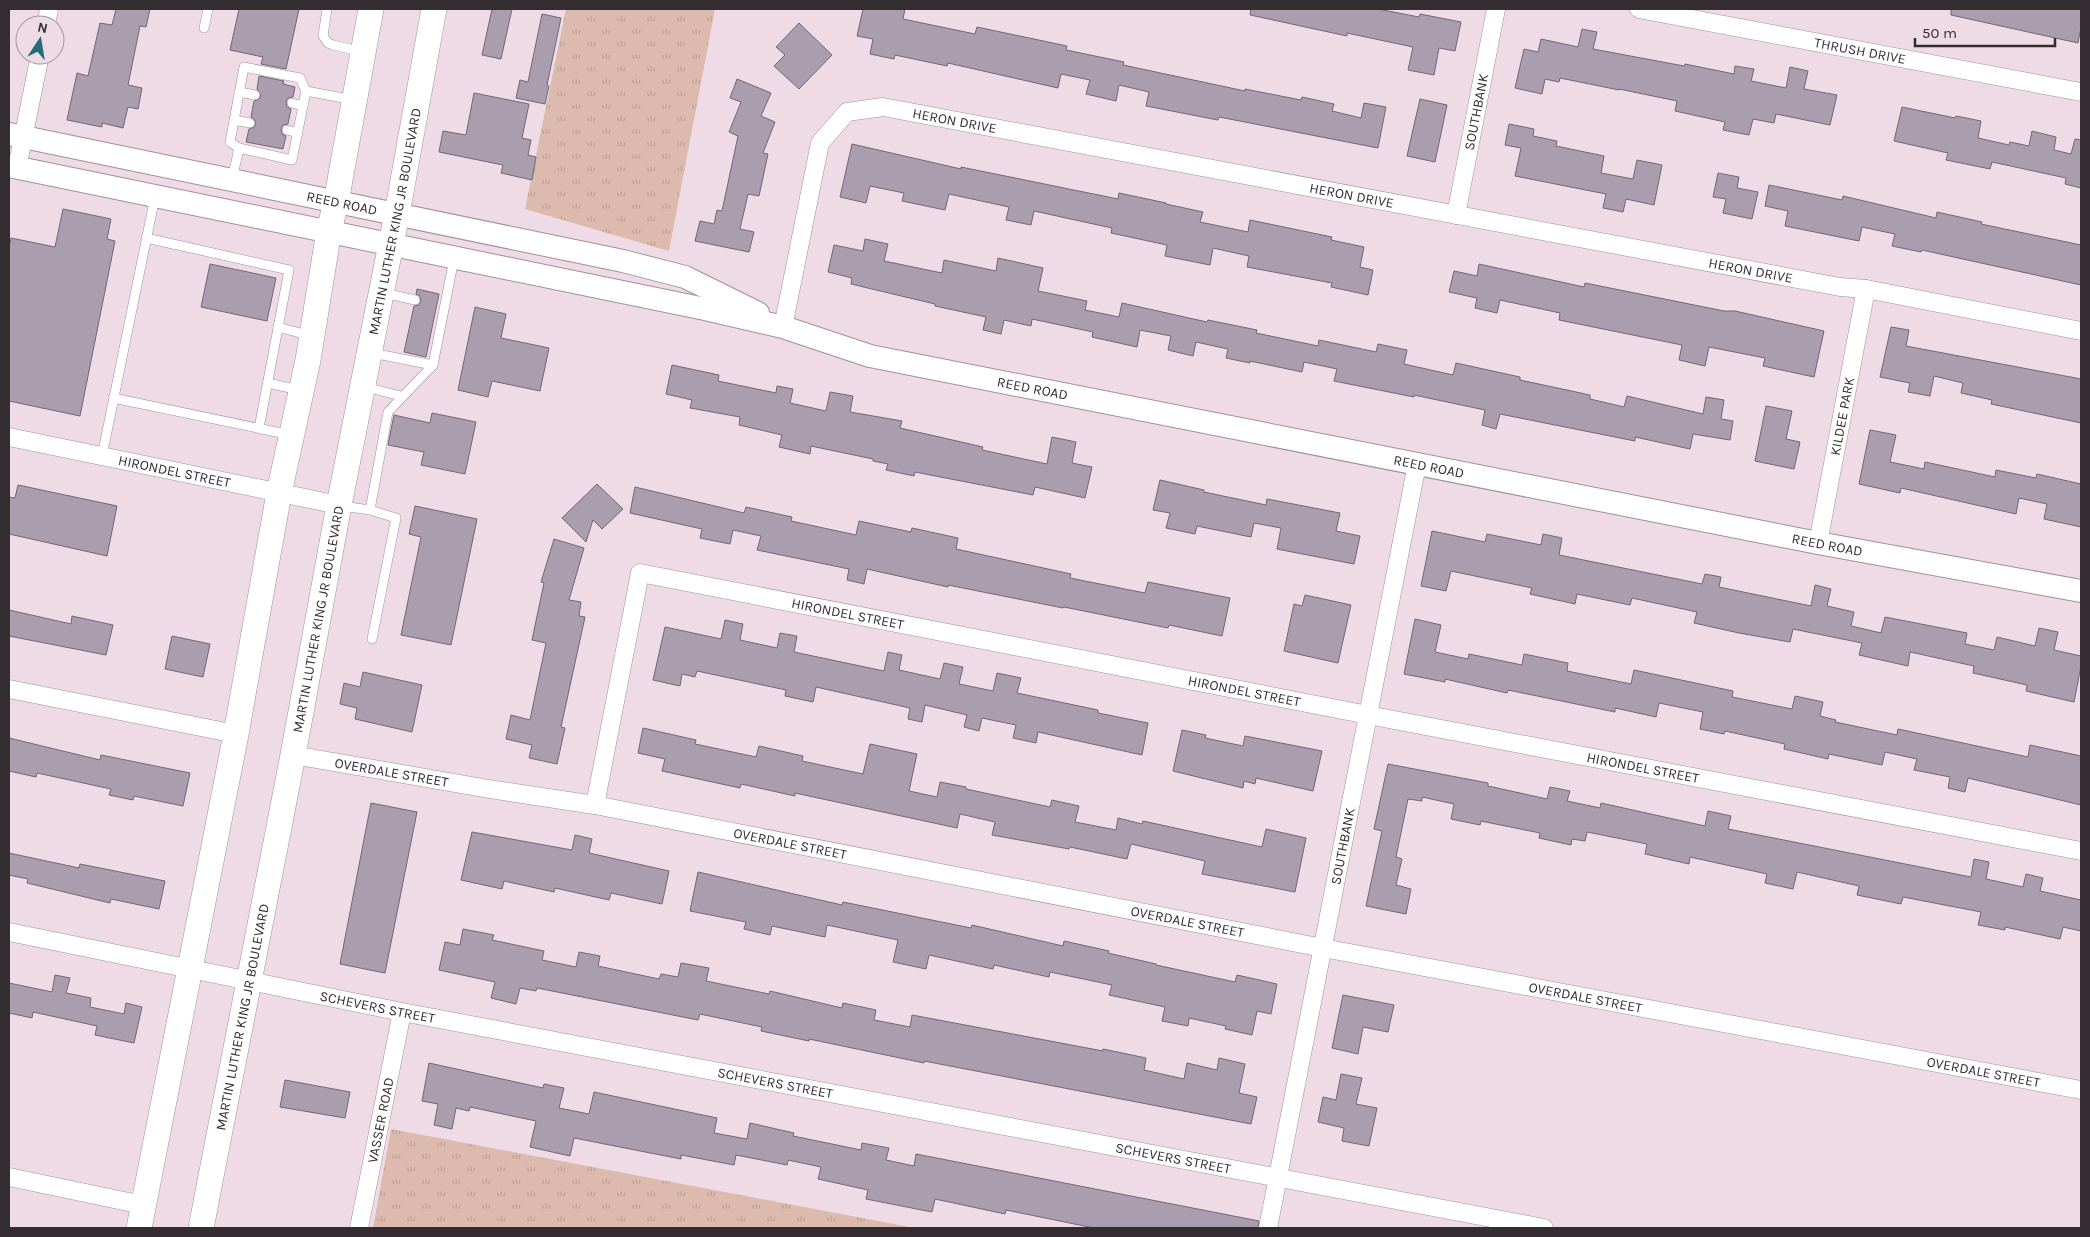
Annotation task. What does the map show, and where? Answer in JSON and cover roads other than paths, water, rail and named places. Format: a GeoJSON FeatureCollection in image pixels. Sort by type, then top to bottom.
{"type":"FeatureCollection","features":[{"type":"Feature","properties":{"kind":"main road"},"geometry":{"type":"LineString","coordinates":[[141,1216],[236,734],[279,493],[312,336],[329,232],[371,9]]}},
{"type":"Feature","properties":{"kind":"main road","name":"MARTIN LUTHER KING JR BOULEVARD"},"geometry":{"type":"LineString","coordinates":[[201,1228],[250,982],[362,387],[397,214],[434,9]]}},
{"type":"Feature","properties":{"kind":"street","name":"SOUTHBANK"},"geometry":{"type":"LineString","coordinates":[[1456,215],[1496,9]]}},
{"type":"Feature","properties":{"kind":"street","name":"THRUSH DRIVE"},"geometry":{"type":"LineString","coordinates":[[1639,9],[2081,92]]}},
{"type":"Feature","properties":{"kind":"street"},"geometry":{"type":"LineString","coordinates":[[13,167],[16,135],[37,65]]}},
{"type":"Feature","properties":{"kind":"street","name":"HERON DRIVE"},"geometry":{"type":"LineString","coordinates":[[782,327],[820,143],[847,112],[883,107],[1456,215],[1840,286],[1866,289],[2081,331]]}},
{"type":"Feature","properties":{"kind":"street","name":"REED ROAD"},"geometry":{"type":"LineString","coordinates":[[16,135],[623,261],[685,277],[737,301],[782,327]]}},
{"type":"Feature","properties":{"kind":"street","name":"REED ROAD"},"geometry":{"type":"LineString","coordinates":[[13,167],[454,256],[782,327],[870,356],[1818,543],[2081,591]]}},
{"type":"Feature","properties":{"kind":"street","name":"KILDEE PARK"},"geometry":{"type":"LineString","coordinates":[[1818,543],[1866,289]]}},
{"type":"Feature","properties":{"kind":"street","name":"HIRONDEL STREET"},"geometry":{"type":"LineString","coordinates":[[9,437],[339,506]]}},
{"type":"Feature","properties":{"kind":"street","name":"SOUTHBANK"},"geometry":{"type":"LineString","coordinates":[[1268,1228],[1417,464]]}},
{"type":"Feature","properties":{"kind":"street","name":"HIRONDEL STREET"},"geometry":{"type":"LineString","coordinates":[[595,806],[640,573],[1368,715],[2081,851]]}},
{"type":"Feature","properties":{"kind":"street"},"geometry":{"type":"LineString","coordinates":[[9,688],[236,734]]}},
{"type":"Feature","properties":{"kind":"street","name":"OVERDALE STREET"},"geometry":{"type":"LineString","coordinates":[[293,754],[595,806],[1323,948],[2081,1090]]}},
{"type":"Feature","properties":{"kind":"street","name":"SCHEVERS STREET"},"geometry":{"type":"LineString","coordinates":[[9,932],[402,1012],[1544,1228]]}},
{"type":"Feature","properties":{"kind":"street","name":"VASSER ROAD"},"geometry":{"type":"LineString","coordinates":[[358,1228],[402,1012]]}},
{"type":"Feature","properties":{"kind":"street"},"geometry":{"type":"LineString","coordinates":[[9,1176],[141,1216]]}},
{"type":"Feature","properties":{"kind":"lane"},"geometry":{"type":"LineString","coordinates":[[204,28],[208,9]]}},
{"type":"Feature","properties":{"kind":"lane"},"geometry":{"type":"LineString","coordinates":[[327,9],[323,36],[328,43],[363,52]]}},
{"type":"Feature","properties":{"kind":"lane"},"geometry":{"type":"LineString","coordinates":[[244,67],[300,78],[306,91],[292,160],[239,148],[230,142],[244,67]]}},
{"type":"Feature","properties":{"kind":"lane"},"geometry":{"type":"LineString","coordinates":[[306,91],[354,100]]}},
{"type":"Feature","properties":{"kind":"lane"},"geometry":{"type":"LineString","coordinates":[[239,92],[255,95]]}},
{"type":"Feature","properties":{"kind":"lane"},"geometry":{"type":"LineString","coordinates":[[292,103],[303,106]]}},
{"type":"Feature","properties":{"kind":"lane"},"geometry":{"type":"LineString","coordinates":[[234,120],[250,123]]}},
{"type":"Feature","properties":{"kind":"lane"},"geometry":{"type":"LineString","coordinates":[[287,130],[298,133]]}},
{"type":"Feature","properties":{"kind":"lane"},"geometry":{"type":"LineString","coordinates":[[232,180],[239,148]]}},
{"type":"Feature","properties":{"kind":"lane"},"geometry":{"type":"LineString","coordinates":[[102,456],[155,197]]}},
{"type":"Feature","properties":{"kind":"lane"},"geometry":{"type":"LineString","coordinates":[[146,238],[289,270],[259,428]]}},
{"type":"Feature","properties":{"kind":"lane"},"geometry":{"type":"LineString","coordinates":[[370,510],[388,412],[401,396],[433,366],[441,306],[454,256]]}},
{"type":"Feature","properties":{"kind":"lane"},"geometry":{"type":"LineString","coordinates":[[381,293],[415,300]]}},
{"type":"Feature","properties":{"kind":"lane"},"geometry":{"type":"LineString","coordinates":[[278,327],[312,336]]}},
{"type":"Feature","properties":{"kind":"lane"},"geometry":{"type":"LineString","coordinates":[[369,352],[433,366]]}},
{"type":"Feature","properties":{"kind":"lane"},"geometry":{"type":"LineString","coordinates":[[268,383],[301,390]]}},
{"type":"Feature","properties":{"kind":"lane"},"geometry":{"type":"LineString","coordinates":[[362,387],[401,396]]}},
{"type":"Feature","properties":{"kind":"lane"},"geometry":{"type":"LineString","coordinates":[[113,398],[291,435]]}},
{"type":"Feature","properties":{"kind":"lane"},"geometry":{"type":"LineString","coordinates":[[339,506],[370,510],[396,518],[372,639]]}}]}
